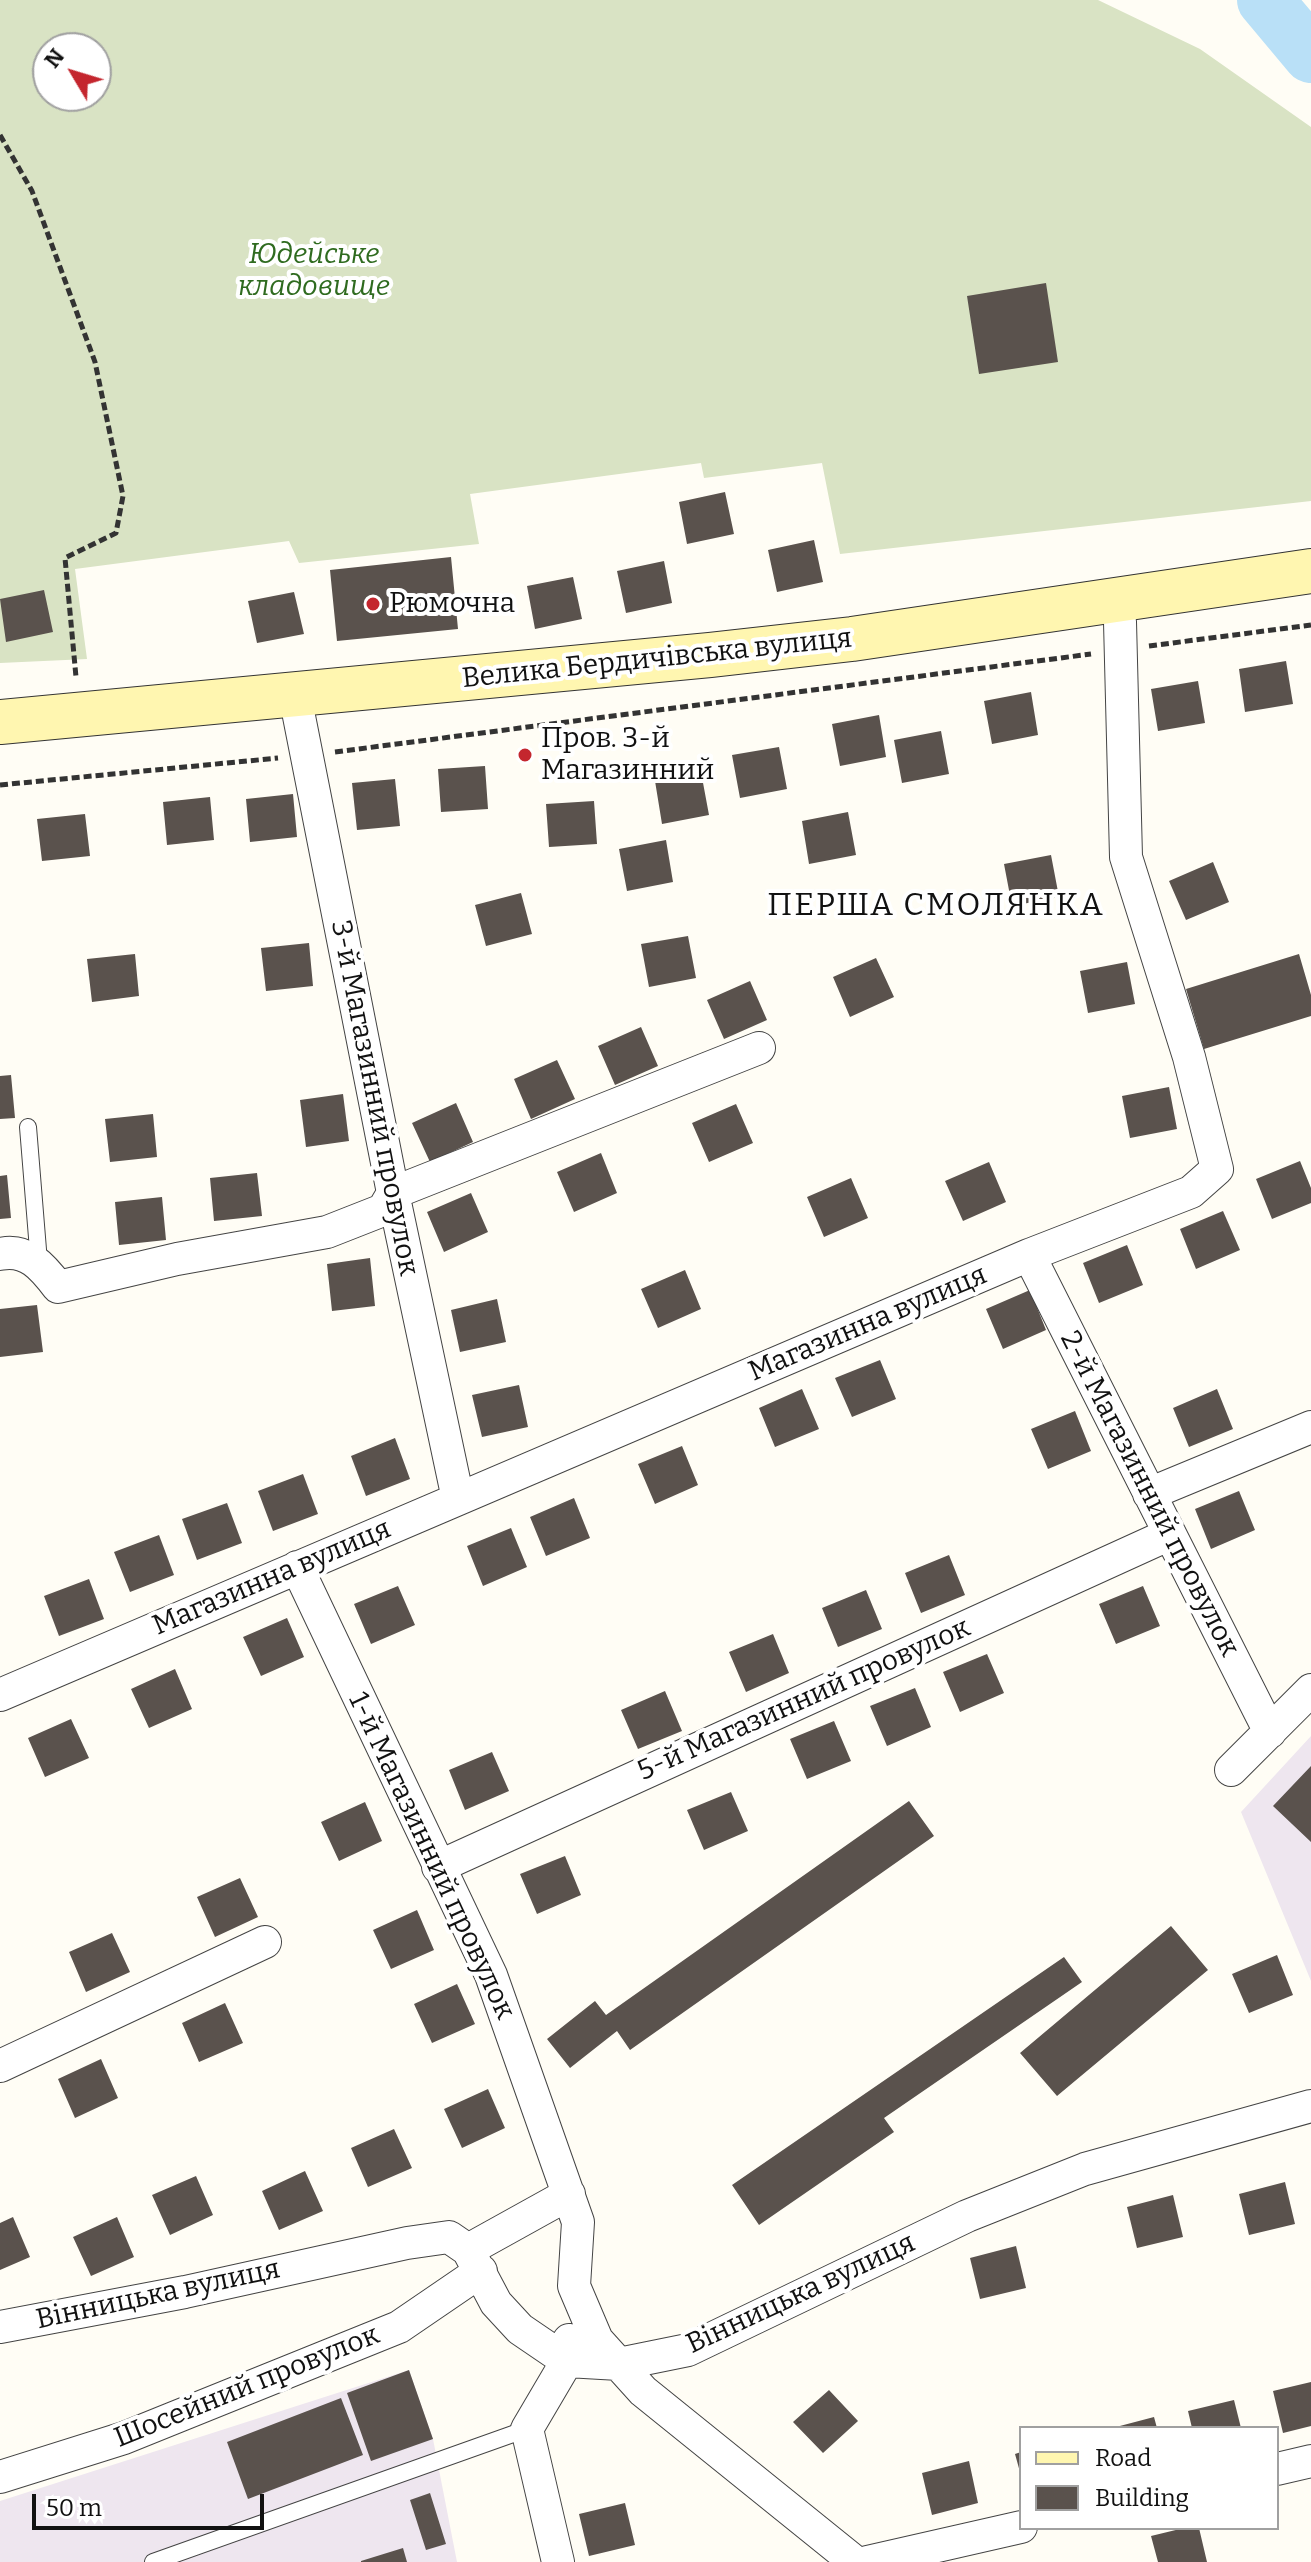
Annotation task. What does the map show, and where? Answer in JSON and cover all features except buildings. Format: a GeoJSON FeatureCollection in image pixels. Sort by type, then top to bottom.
{"type":"FeatureCollection","features":[{"type":"Feature","properties":{"kind":"main road","name":"Велика Бердичівська вулиця"},"geometry":{"type":"LineString","coordinates":[[0,722],[79,714],[299,723],[1311,571]]}},
{"type":"Feature","properties":{"kind":"main road","name":"Велика Бердичівська вулиця"},"geometry":{"type":"LineString","coordinates":[[0,744],[299,723],[1120,636],[1311,596]]}},
{"type":"Feature","properties":{"kind":"street","name":"Магазинна вулиця"},"geometry":{"type":"LineString","coordinates":[[0,1695],[1029,1255],[1191,1192],[1217,1169],[1189,1057],[1126,857],[1120,636]]}},
{"type":"Feature","properties":{"kind":"street","name":"3-й Магазинний провулок"},"geometry":{"type":"LineString","coordinates":[[299,723],[458,1499]]}},
{"type":"Feature","properties":{"kind":"street"},"geometry":{"type":"LineString","coordinates":[[0,1254],[11,1252],[39,1262],[58,1287],[177,1259],[327,1232],[383,1210],[393,1193],[759,1048]]}},
{"type":"Feature","properties":{"kind":"street","name":"2-й Магазинний провулок"},"geometry":{"type":"LineString","coordinates":[[1029,1255],[1270,1732]]}},
{"type":"Feature","properties":{"kind":"street"},"geometry":{"type":"LineString","coordinates":[[1149,1494],[1311,1427]]}},
{"type":"Feature","properties":{"kind":"street","name":"5-й Магазинний провулок"},"geometry":{"type":"LineString","coordinates":[[438,1867],[1170,1534]]}},
{"type":"Feature","properties":{"kind":"street","name":"1-й Магазинний провулок"},"geometry":{"type":"LineString","coordinates":[[297,1567],[491,1975],[569,2194],[578,2222],[567,2361]]}},
{"type":"Feature","properties":{"kind":"street"},"geometry":{"type":"LineString","coordinates":[[1231,1770],[1311,1690]]}},
{"type":"Feature","properties":{"kind":"street"},"geometry":{"type":"LineString","coordinates":[[0,2066],[265,1942]]}},
{"type":"Feature","properties":{"kind":"street","name":"Вінницька вулиця"},"geometry":{"type":"LineString","coordinates":[[567,2361],[619,2364],[688,2350],[954,2222],[1085,2169],[1309,2114]]}},
{"type":"Feature","properties":{"kind":"street","name":"Шосейний провулок"},"geometry":{"type":"LineString","coordinates":[[0,2477],[124,2438],[399,2327],[474,2261],[569,2194]]}},
{"type":"Feature","properties":{"kind":"street","name":"Вінницька вулиця"},"geometry":{"type":"LineString","coordinates":[[0,2327],[449,2237],[474,2261]]}},
{"type":"Feature","properties":{"kind":"street"},"geometry":{"type":"LineString","coordinates":[[474,2261],[496,2303],[520,2329],[567,2361],[527,2429],[558,2562]]}},
{"type":"Feature","properties":{"kind":"street"},"geometry":{"type":"LineString","coordinates":[[574,2286],[597,2340],[643,2391],[855,2562]]}},
{"type":"Feature","properties":{"kind":"street"},"geometry":{"type":"LineString","coordinates":[[1279,2469],[1311,2461]]}},
{"type":"Feature","properties":{"kind":"street"},"geometry":{"type":"LineString","coordinates":[[867,2562],[1019,2527]]}},
{"type":"Feature","properties":{"kind":"lane"},"geometry":{"type":"LineString","coordinates":[[28,1127],[39,1262]]}},
{"type":"Feature","properties":{"kind":"lane"},"geometry":{"type":"LineString","coordinates":[[153,2562],[527,2429]]}},
{"type":"Feature","properties":{"kind":"path"},"geometry":{"type":"LineString","coordinates":[[0,135],[32,191],[95,362],[123,496],[116,533],[65,558],[79,714]]}},
{"type":"Feature","properties":{"kind":"path"},"geometry":{"type":"LineString","coordinates":[[0,785],[299,723],[1120,636],[1311,625]]}},
{"type":"Feature","properties":{"kind":"shaded area"},"geometry":{"type":"Polygon","coordinates":[[[1311,1736],[1311,1981],[1241,1812],[1311,1736]]]}},
{"type":"Feature","properties":{"kind":"shaded area"},"geometry":{"type":"Polygon","coordinates":[[[409,2370],[433,2439],[457,2562],[0,2562],[0,2501],[409,2370]]]}},
{"type":"Feature","properties":{"kind":"green space","name":"Юдейське кладовище"},"geometry":{"type":"Polygon","coordinates":[[[0,0],[1098,0],[1200,49],[1311,127],[1311,501],[840,554],[822,463],[704,478],[701,463],[470,494],[479,544],[299,563],[289,541],[75,569],[87,659],[0,663],[0,0]]]}},
{"type":"Feature","properties":{"kind":"waterway"},"geometry":{"type":"LineString","coordinates":[[1265,0],[1311,55]]}},
{"type":"Feature","properties":{"kind":"place","name":"Рюмочна"},"geometry":{"type":"Point","coordinates":[373,604]}},
{"type":"Feature","properties":{"kind":"place","name":"Пров. 3-й Магазинний"},"geometry":{"type":"Point","coordinates":[525,755]}},
{"type":"Feature","properties":{"kind":"district","name":"ПЕРША СМОЛЯНКА"},"geometry":{"type":"Point","coordinates":[936,906]}}]}
